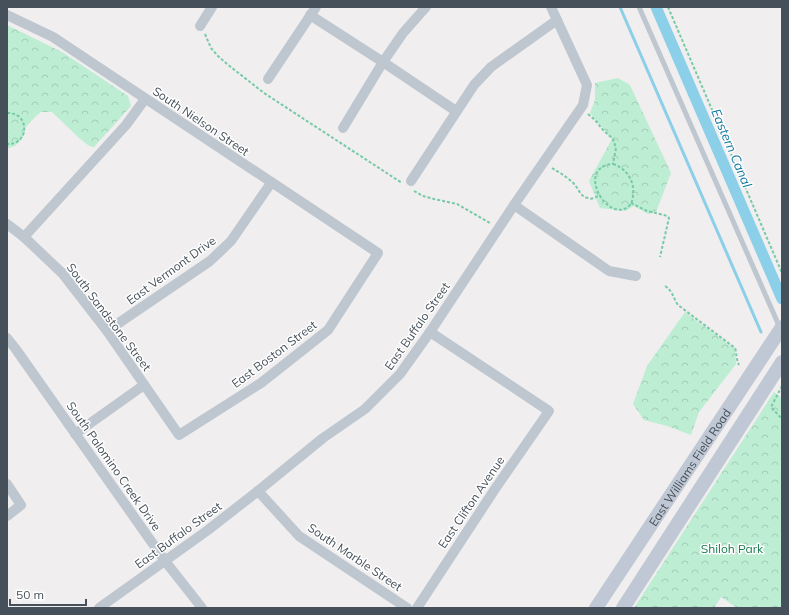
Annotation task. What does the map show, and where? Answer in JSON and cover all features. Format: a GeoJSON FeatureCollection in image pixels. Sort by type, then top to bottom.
{"type":"FeatureCollection","features":[{"type":"Feature","properties":{"kind":"main road","name":"East Williams Field Road"},"geometry":{"type":"LineString","coordinates":[[596,608],[781,330]]}},
{"type":"Feature","properties":{"kind":"main road","name":"East Williams Field Road"},"geometry":{"type":"LineString","coordinates":[[623,608],[782,362]]}},
{"type":"Feature","properties":{"kind":"street"},"geometry":{"type":"LineString","coordinates":[[200,26],[212,7]]}},
{"type":"Feature","properties":{"kind":"street"},"geometry":{"type":"LineString","coordinates":[[343,128],[403,33],[426,7]]}},
{"type":"Feature","properties":{"kind":"street","name":"East Buffalo Street"},"geometry":{"type":"LineString","coordinates":[[99,608],[208,530],[323,438],[365,409],[400,374],[430,332],[514,204],[583,106],[587,85],[551,7]]}},
{"type":"Feature","properties":{"kind":"street"},"geometry":{"type":"LineString","coordinates":[[268,79],[313,11],[456,111]]}},
{"type":"Feature","properties":{"kind":"street","name":"South Nielson Street"},"geometry":{"type":"LineString","coordinates":[[7,16],[53,37],[144,99],[378,253]]}},
{"type":"Feature","properties":{"kind":"street"},"geometry":{"type":"LineString","coordinates":[[411,181],[474,85],[491,67],[557,20]]}},
{"type":"Feature","properties":{"kind":"street"},"geometry":{"type":"LineString","coordinates":[[24,237],[126,125],[144,99]]}},
{"type":"Feature","properties":{"kind":"street","name":"East Vermont Drive"},"geometry":{"type":"LineString","coordinates":[[107,331],[210,261],[231,241],[271,183]]}},
{"type":"Feature","properties":{"kind":"street"},"geometry":{"type":"LineString","coordinates":[[514,204],[609,271],[636,276]]}},
{"type":"Feature","properties":{"kind":"street","name":"South Sandstone Street"},"geometry":{"type":"LineString","coordinates":[[7,224],[24,237],[62,273],[107,331],[179,435]]}},
{"type":"Feature","properties":{"kind":"street","name":"East Boston Street"},"geometry":{"type":"LineString","coordinates":[[179,435],[261,383],[328,330],[378,253]]}},
{"type":"Feature","properties":{"kind":"street","name":"East Clifton Avenue"},"geometry":{"type":"LineString","coordinates":[[417,608],[448,558],[549,411],[430,332]]}},
{"type":"Feature","properties":{"kind":"street","name":"South Palomino Creek Drive"},"geometry":{"type":"LineString","coordinates":[[7,338],[11,351],[75,434],[165,561],[202,608]]}},
{"type":"Feature","properties":{"kind":"street"},"geometry":{"type":"LineString","coordinates":[[75,434],[144,385]]}},
{"type":"Feature","properties":{"kind":"street"},"geometry":{"type":"LineString","coordinates":[[7,484],[21,505],[7,516]]}},
{"type":"Feature","properties":{"kind":"street","name":"South Marble Street"},"geometry":{"type":"LineString","coordinates":[[258,491],[299,536],[407,608]]}},
{"type":"Feature","properties":{"kind":"lane"},"geometry":{"type":"LineString","coordinates":[[639,7],[781,330]]}},
{"type":"Feature","properties":{"kind":"path"},"geometry":{"type":"LineString","coordinates":[[668,7],[782,273]]}},
{"type":"Feature","properties":{"kind":"path"},"geometry":{"type":"LineString","coordinates":[[7,113],[11,113],[20,118],[23,122],[24,131],[19,141],[14,144],[7,144]]}},
{"type":"Feature","properties":{"kind":"path"},"geometry":{"type":"LineString","coordinates":[[587,113],[615,143],[616,148],[612,164]]}},
{"type":"Feature","properties":{"kind":"path"},"geometry":{"type":"LineString","coordinates":[[612,164],[621,168],[630,178],[634,188],[631,203],[626,208],[617,210],[607,205],[603,201],[595,182],[600,168],[612,164]]}},
{"type":"Feature","properties":{"kind":"path"},"geometry":{"type":"LineString","coordinates":[[551,167],[571,181],[586,198],[592,199],[600,195]]}},
{"type":"Feature","properties":{"kind":"path"},"geometry":{"type":"LineString","coordinates":[[631,203],[643,210],[667,216],[669,218],[660,257]]}},
{"type":"Feature","properties":{"kind":"path"},"geometry":{"type":"LineString","coordinates":[[665,286],[671,291],[673,298],[678,305],[736,348],[737,361],[739,365]]}},
{"type":"Feature","properties":{"kind":"path"},"geometry":{"type":"LineString","coordinates":[[782,386],[771,407],[782,418]]}},
{"type":"Feature","properties":{"kind":"green space"},"geometry":{"type":"Polygon","coordinates":[[[7,25],[62,52],[128,96],[131,106],[94,147],[88,145],[79,138],[52,112],[41,112],[25,128],[25,133],[21,140],[15,146],[7,148],[7,25]]]}},
{"type":"Feature","properties":{"kind":"green space"},"geometry":{"type":"Polygon","coordinates":[[[618,78],[630,85],[671,173],[656,212],[648,214],[634,206],[625,211],[600,208],[589,181],[612,139],[590,113],[595,100],[595,83],[618,78]]]}},
{"type":"Feature","properties":{"kind":"green space"},"geometry":{"type":"Polygon","coordinates":[[[685,312],[735,349],[736,364],[699,412],[691,435],[667,426],[644,420],[633,404],[647,366],[685,312]]]}},
{"type":"Feature","properties":{"kind":"green space","name":"Shiloh Park"},"geometry":{"type":"Polygon","coordinates":[[[774,392],[782,398],[782,608],[737,608],[721,597],[714,608],[634,608],[774,392]]]}},
{"type":"Feature","properties":{"kind":"waterway"},"geometry":{"type":"LineString","coordinates":[[620,7],[761,332]]}},
{"type":"Feature","properties":{"kind":"waterway","name":"Eastern Canal"},"geometry":{"type":"LineString","coordinates":[[656,7],[782,299]]}}]}
